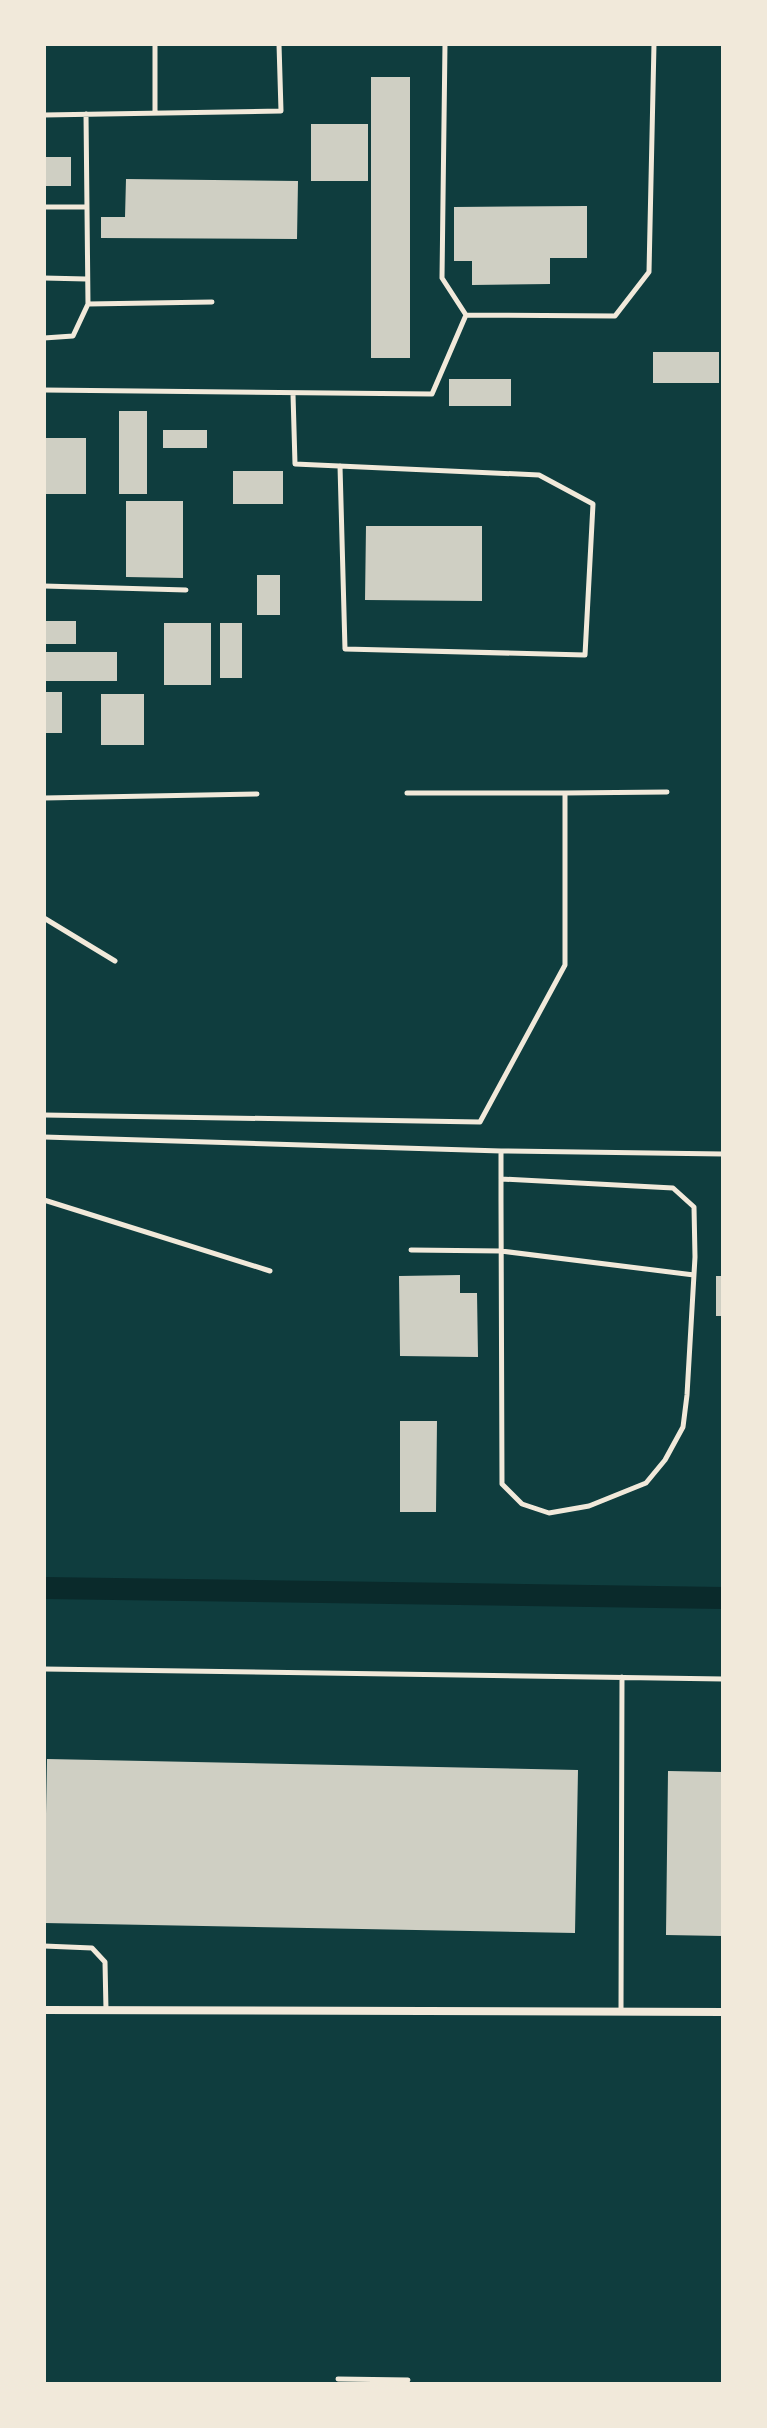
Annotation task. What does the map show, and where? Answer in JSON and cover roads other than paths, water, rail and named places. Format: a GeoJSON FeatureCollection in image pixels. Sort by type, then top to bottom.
{"type":"FeatureCollection","features":[{"type":"Feature","properties":{"kind":"street"},"geometry":{"type":"LineString","coordinates":[[44,2010],[723,2012]]}},
{"type":"Feature","properties":{"kind":"lane"},"geometry":{"type":"LineString","coordinates":[[155,44],[155,112]]}},
{"type":"Feature","properties":{"kind":"lane"},"geometry":{"type":"LineString","coordinates":[[44,115],[281,111],[279,44]]}},
{"type":"Feature","properties":{"kind":"lane"},"geometry":{"type":"LineString","coordinates":[[445,44],[442,278],[466,315]]}},
{"type":"Feature","properties":{"kind":"lane"},"geometry":{"type":"LineString","coordinates":[[466,315],[615,316],[649,272],[654,44]]}},
{"type":"Feature","properties":{"kind":"lane"},"geometry":{"type":"LineString","coordinates":[[44,338],[73,336],[88,304],[86,114]]}},
{"type":"Feature","properties":{"kind":"lane"},"geometry":{"type":"LineString","coordinates":[[44,207],[87,207]]}},
{"type":"Feature","properties":{"kind":"lane"},"geometry":{"type":"LineString","coordinates":[[44,278],[86,279]]}},
{"type":"Feature","properties":{"kind":"lane"},"geometry":{"type":"LineString","coordinates":[[88,304],[212,302]]}},
{"type":"Feature","properties":{"kind":"lane"},"geometry":{"type":"LineString","coordinates":[[44,390],[432,394],[466,315]]}},
{"type":"Feature","properties":{"kind":"lane"},"geometry":{"type":"LineString","coordinates":[[293,394],[295,464],[340,466],[539,475],[593,504],[585,655],[345,649],[340,466]]}},
{"type":"Feature","properties":{"kind":"lane"},"geometry":{"type":"LineString","coordinates":[[44,586],[186,590]]}},
{"type":"Feature","properties":{"kind":"lane"},"geometry":{"type":"LineString","coordinates":[[407,793],[667,792]]}},
{"type":"Feature","properties":{"kind":"lane"},"geometry":{"type":"LineString","coordinates":[[44,1115],[480,1122],[565,965],[565,793]]}},
{"type":"Feature","properties":{"kind":"lane"},"geometry":{"type":"LineString","coordinates":[[44,798],[257,794]]}},
{"type":"Feature","properties":{"kind":"lane"},"geometry":{"type":"LineString","coordinates":[[44,918],[115,961]]}},
{"type":"Feature","properties":{"kind":"lane"},"geometry":{"type":"LineString","coordinates":[[44,1137],[501,1151],[723,1154]]}},
{"type":"Feature","properties":{"kind":"lane"},"geometry":{"type":"LineString","coordinates":[[501,1151],[501,1179],[501,1251],[502,1484],[522,1504],[549,1513],[589,1506],[646,1483],[676,1445],[683,1427],[694,1275],[694,1207],[673,1188],[501,1179]]}},
{"type":"Feature","properties":{"kind":"lane"},"geometry":{"type":"LineString","coordinates":[[44,1200],[270,1271]]}},
{"type":"Feature","properties":{"kind":"lane"},"geometry":{"type":"LineString","coordinates":[[411,1250],[501,1251],[694,1275]]}},
{"type":"Feature","properties":{"kind":"lane"},"geometry":{"type":"LineString","coordinates":[[44,1669],[723,1679]]}},
{"type":"Feature","properties":{"kind":"lane"},"geometry":{"type":"LineString","coordinates":[[621,2011],[622,1677]]}},
{"type":"Feature","properties":{"kind":"lane"},"geometry":{"type":"LineString","coordinates":[[44,1946],[92,1948],[105,1962],[106,2010]]}},
{"type":"Feature","properties":{"kind":"lane"},"geometry":{"type":"LineString","coordinates":[[338,2379],[408,2380]]}},
{"type":"Feature","properties":{"kind":"waterway"},"geometry":{"type":"LineString","coordinates":[[44,1588],[723,1598]]}}]}
